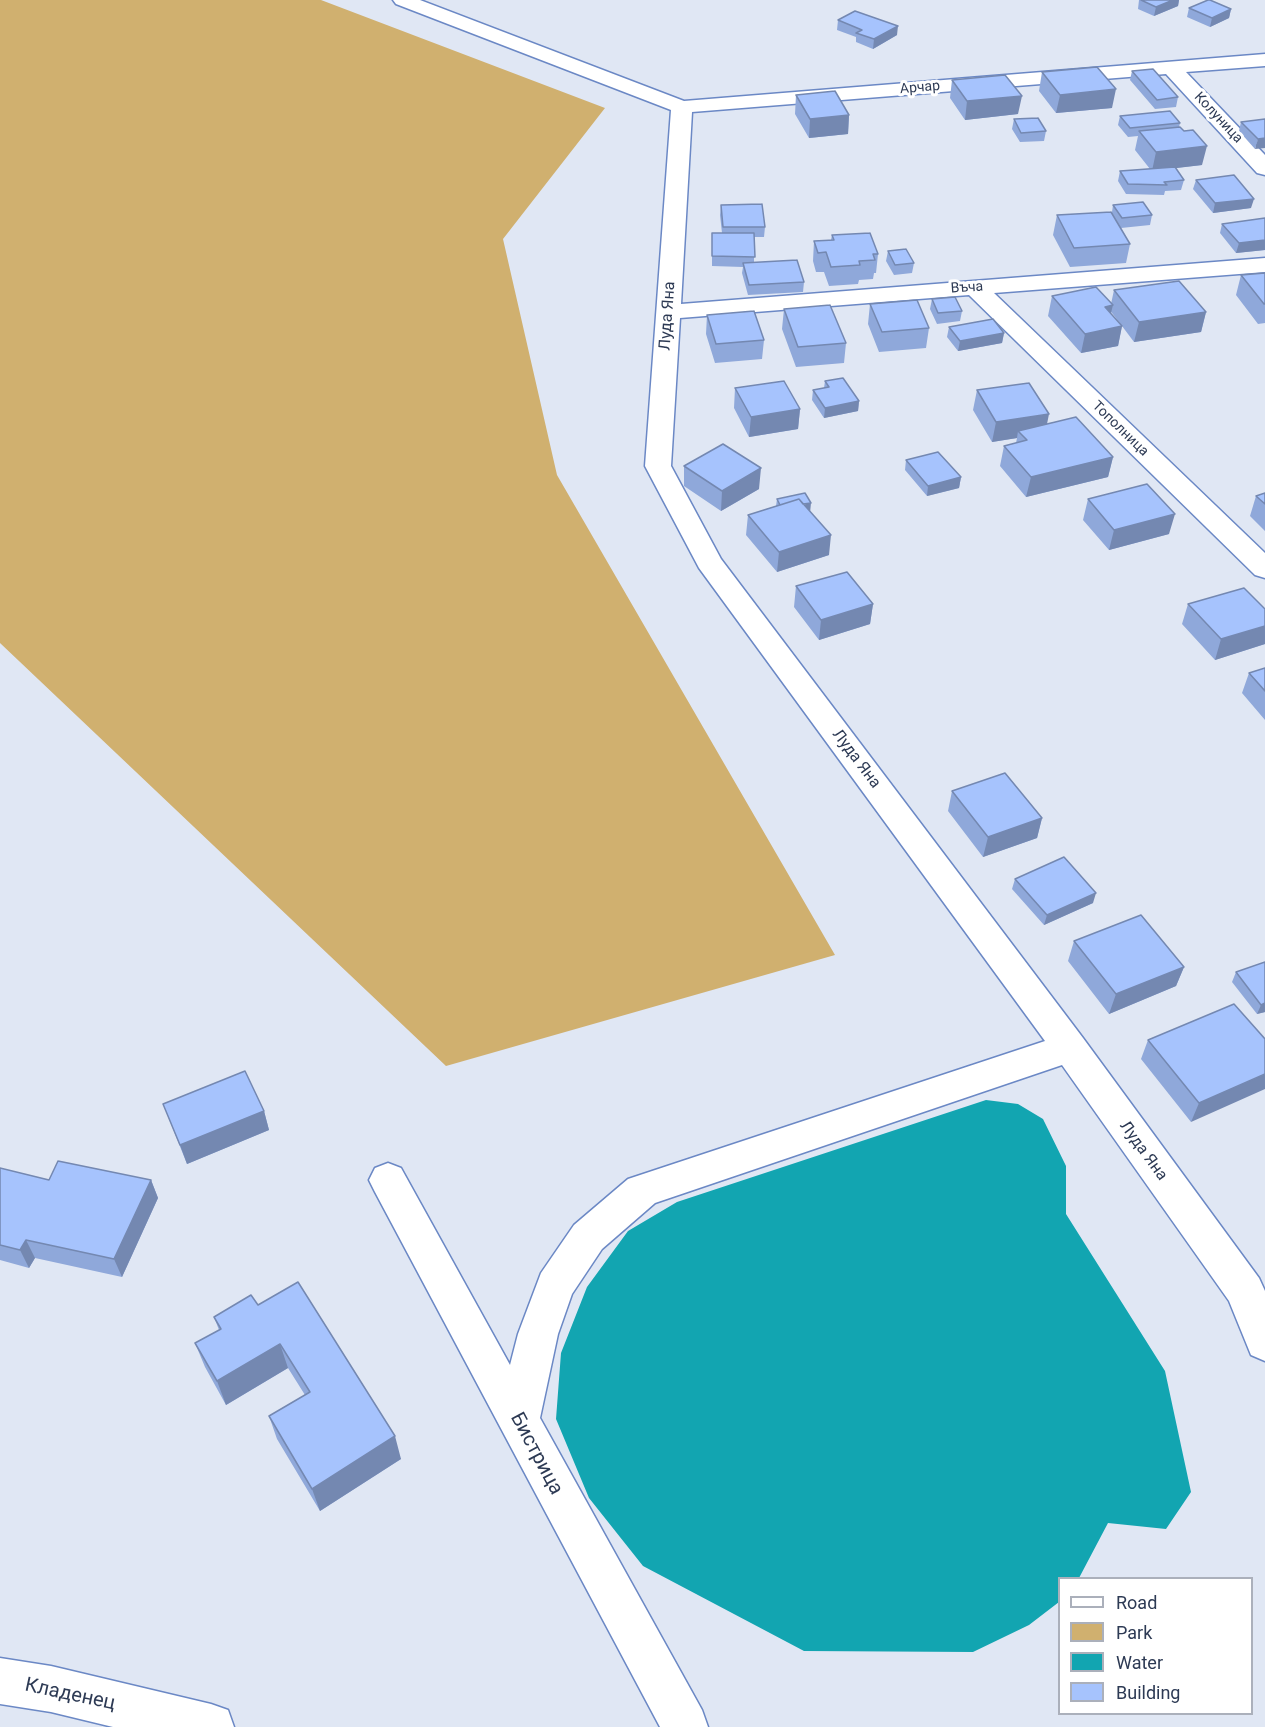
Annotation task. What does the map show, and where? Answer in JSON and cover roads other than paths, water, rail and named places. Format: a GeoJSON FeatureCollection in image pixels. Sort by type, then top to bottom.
{"type":"FeatureCollection","features":[{"type":"Feature","properties":{"kind":"street"},"geometry":{"type":"LineString","coordinates":[[403,0],[682,107]]}},
{"type":"Feature","properties":{"kind":"street","name":"Арчар"},"geometry":{"type":"LineString","coordinates":[[682,107],[1265,60]]}},
{"type":"Feature","properties":{"kind":"street","name":"Колуница"},"geometry":{"type":"LineString","coordinates":[[1171,68],[1265,168]]}},
{"type":"Feature","properties":{"kind":"street","name":"Луда Яна"},"geometry":{"type":"LineString","coordinates":[[682,107],[658,466],[709,562],[1070,1048],[1255,1282],[1265,1342]]}},
{"type":"Feature","properties":{"kind":"street","name":"Въча"},"geometry":{"type":"LineString","coordinates":[[669,312],[1265,265]]}},
{"type":"Feature","properties":{"kind":"street","name":"Тополница"},"geometry":{"type":"LineString","coordinates":[[975,288],[1265,569]]}},
{"type":"Feature","properties":{"kind":"street"},"geometry":{"type":"LineString","coordinates":[[518,1420],[538,1334],[555,1286],[588,1237],[642,1191],[1070,1048]]}},
{"type":"Feature","properties":{"kind":"street","name":"Бистрица"},"geometry":{"type":"LineString","coordinates":[[388,1180],[685,1727]]}},
{"type":"Feature","properties":{"kind":"street","name":"Кладенец"},"geometry":{"type":"LineString","coordinates":[[0,1681],[51,1689],[211,1727]]}},
{"type":"Feature","properties":{"kind":"water"},"geometry":{"type":"Polygon","coordinates":[[[986,1100],[1018,1104],[1043,1119],[1066,1166],[1066,1214],[1165,1371],[1191,1492],[1166,1529],[1108,1523],[1080,1577],[1058,1577],[1058,1603],[1029,1625],[973,1652],[804,1651],[643,1566],[589,1498],[556,1419],[561,1353],[587,1287],[628,1231],[677,1202],[986,1100]]]}}]}
